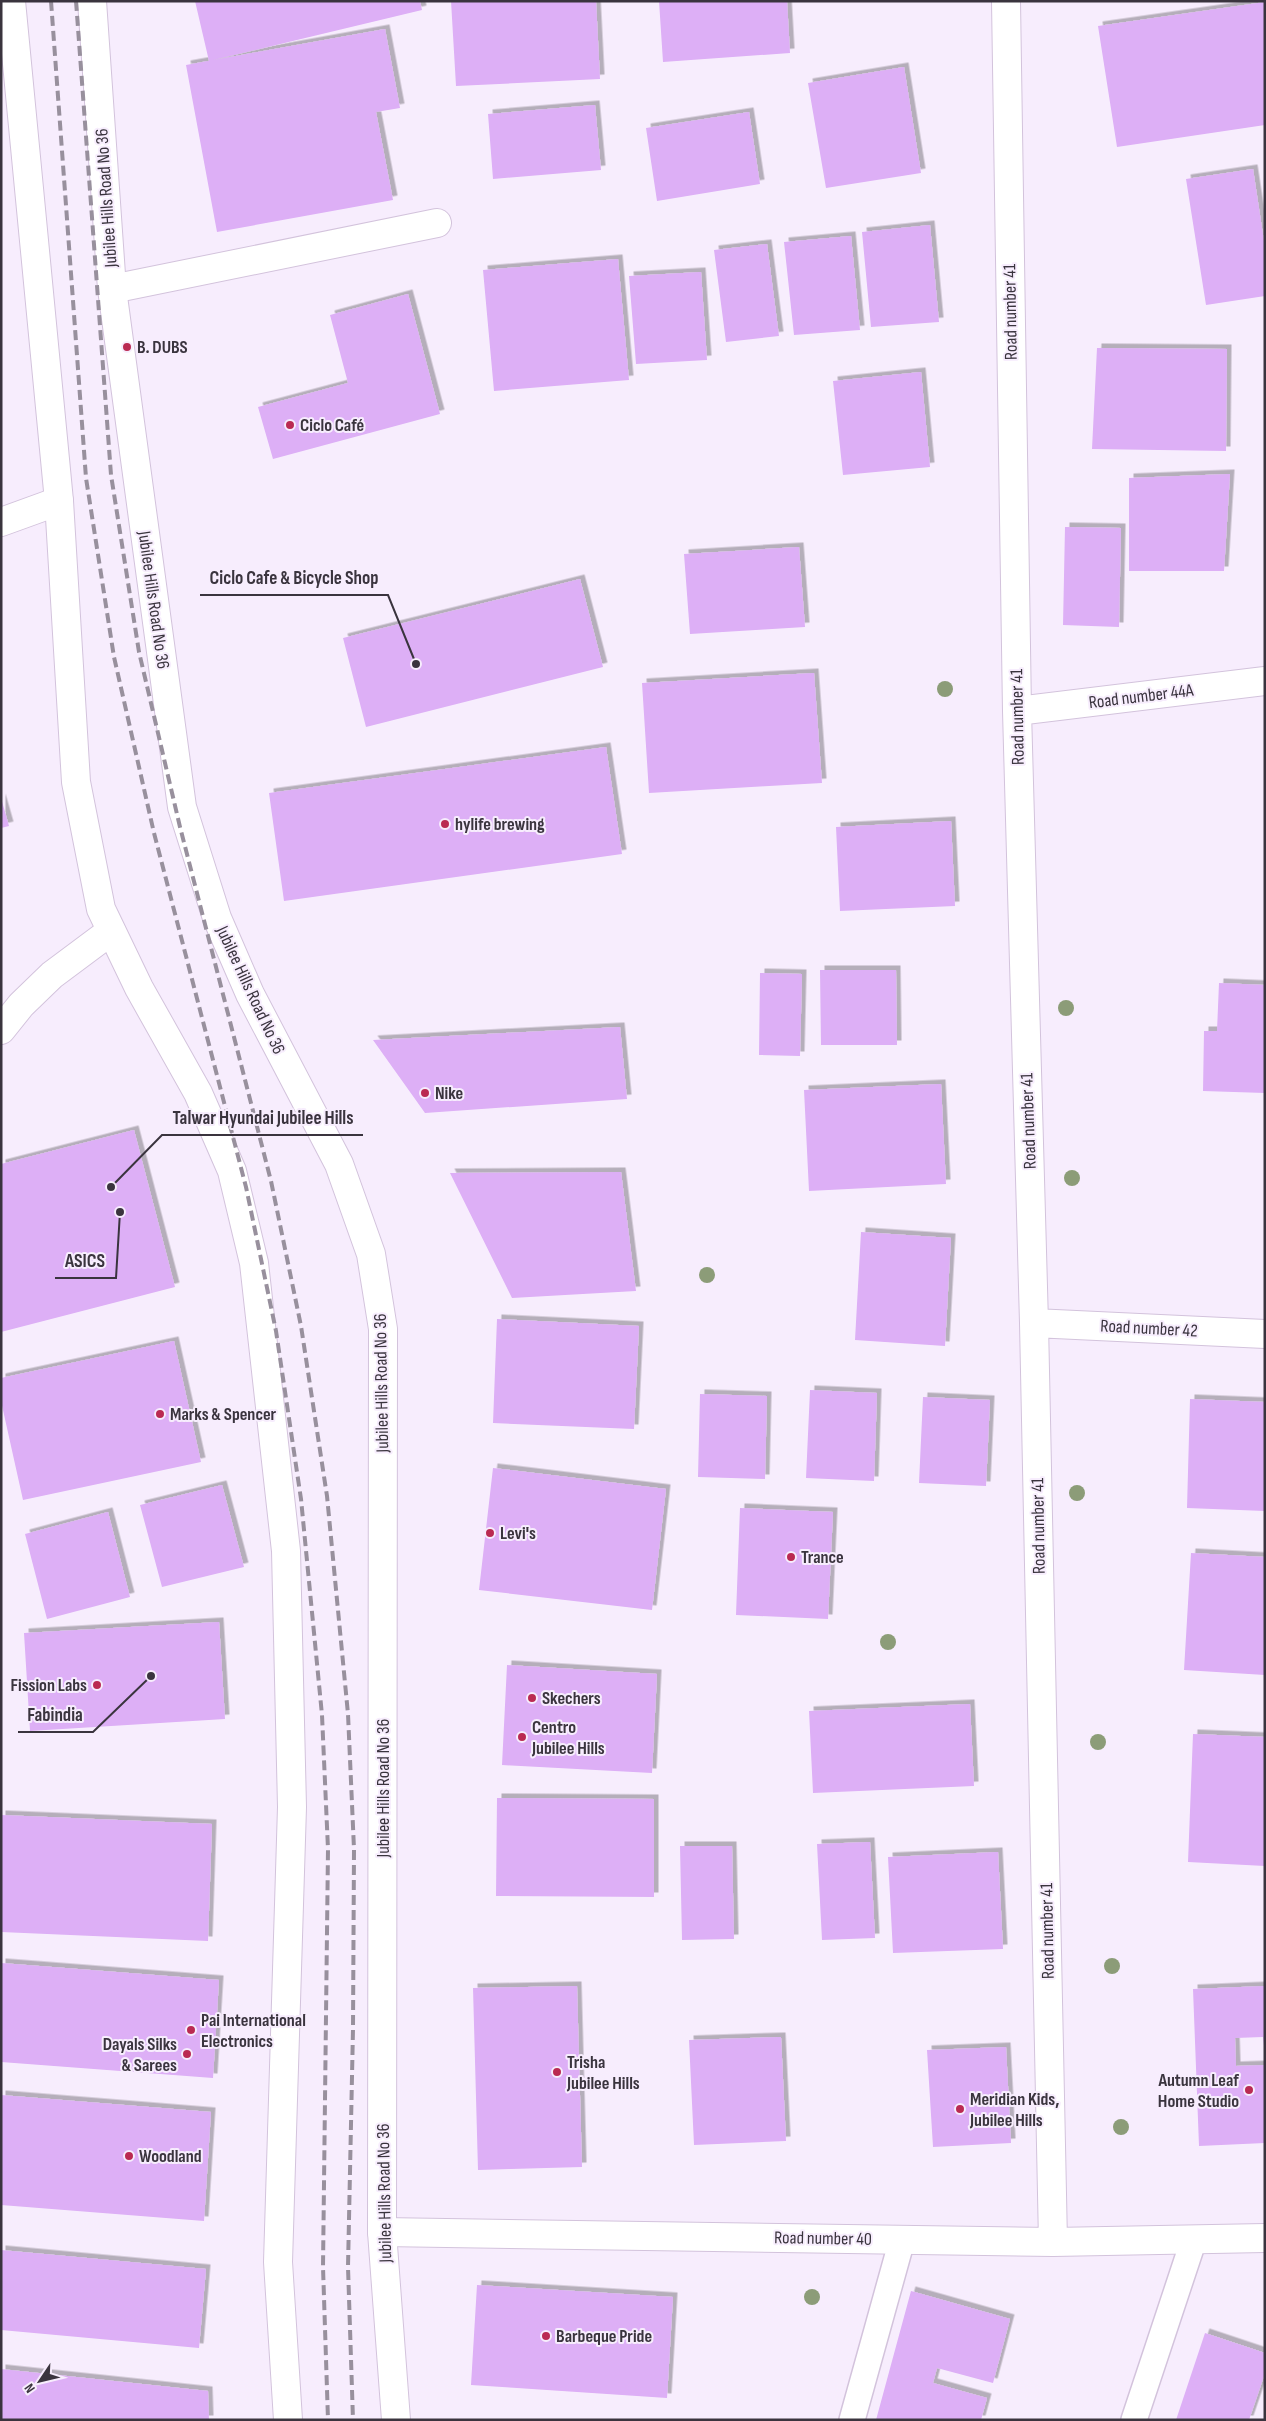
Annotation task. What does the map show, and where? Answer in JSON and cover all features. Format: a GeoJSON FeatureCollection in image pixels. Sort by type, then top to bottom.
{"type":"FeatureCollection","features":[{"type":"Feature","properties":{"kind":"main road"},"geometry":{"type":"LineString","coordinates":[[10,1],[59,501],[76,782],[101,909],[139,988],[198,1093],[232,1171],[254,1263],[286,1551],[292,1807],[278,2262],[288,2420]]}},
{"type":"Feature","properties":{"kind":"main road","name":"Jubilee Hills Road No 36"},"geometry":{"type":"LineString","coordinates":[[92,1],[112,289],[182,807],[217,918],[250,994],[339,1164],[371,1254],[383,1329],[382,2232],[396,2420]]}},
{"type":"Feature","properties":{"kind":"main road","name":"Road number 41"},"geometry":{"type":"LineString","coordinates":[[1006,1],[1017,711],[1034,1323],[1054,2242]]}},
{"type":"Feature","properties":{"kind":"main road"},"geometry":{"type":"LineString","coordinates":[[112,289],[437,223]]}},
{"type":"Feature","properties":{"kind":"main road"},"geometry":{"type":"LineString","coordinates":[[1,522],[59,501]]}},
{"type":"Feature","properties":{"kind":"main road","name":"Road number 44A"},"geometry":{"type":"LineString","coordinates":[[1017,711],[1265,681]]}},
{"type":"Feature","properties":{"kind":"main road"},"geometry":{"type":"LineString","coordinates":[[1,1030],[21,1005],[52,975],[111,931]]}},
{"type":"Feature","properties":{"kind":"main road","name":"Road number 42"},"geometry":{"type":"LineString","coordinates":[[1034,1323],[1265,1334]]}},
{"type":"Feature","properties":{"kind":"main road","name":"Road number 40"},"geometry":{"type":"LineString","coordinates":[[382,2232],[1054,2242],[1265,2238]]}},
{"type":"Feature","properties":{"kind":"lane"},"geometry":{"type":"LineString","coordinates":[[1134,2420],[1194,2239]]}},
{"type":"Feature","properties":{"kind":"lane"},"geometry":{"type":"LineString","coordinates":[[852,2420],[902,2240]]}},
{"type":"Feature","properties":{"kind":"building"},"geometry":{"type":"Polygon","coordinates":[[[195,1],[420,1],[422,10],[209,61],[195,1]]]}},
{"type":"Feature","properties":{"kind":"building"},"geometry":{"type":"Polygon","coordinates":[[[451,1],[596,1],[600,79],[456,86],[451,1]]]}},
{"type":"Feature","properties":{"kind":"building"},"geometry":{"type":"Polygon","coordinates":[[[659,1],[787,1],[790,53],[663,62],[659,1]]]}},
{"type":"Feature","properties":{"kind":"building"},"geometry":{"type":"Polygon","coordinates":[[[1265,2],[1265,125],[1117,147],[1098,26],[1265,2]]]}},
{"type":"Feature","properties":{"kind":"building"},"geometry":{"type":"Polygon","coordinates":[[[385,29],[400,108],[376,112],[393,200],[217,232],[186,65],[385,29]]]}},
{"type":"Feature","properties":{"kind":"building"},"geometry":{"type":"Polygon","coordinates":[[[904,67],[921,173],[826,188],[808,83],[904,67]]]}},
{"type":"Feature","properties":{"kind":"building"},"geometry":{"type":"Polygon","coordinates":[[[595,105],[601,170],[493,179],[488,114],[595,105]]]}},
{"type":"Feature","properties":{"kind":"building"},"geometry":{"type":"Polygon","coordinates":[[[749,112],[760,184],[657,201],[646,128],[749,112]]]}},
{"type":"Feature","properties":{"kind":"building"},"geometry":{"type":"Polygon","coordinates":[[[1253,169],[1265,248],[1265,296],[1206,305],[1186,179],[1253,169]]]}},
{"type":"Feature","properties":{"kind":"building"},"geometry":{"type":"Polygon","coordinates":[[[930,225],[939,322],[871,327],[862,232],[930,225]]]}},
{"type":"Feature","properties":{"kind":"building"},"geometry":{"type":"Polygon","coordinates":[[[851,236],[860,330],[794,335],[784,242],[851,236]]]}},
{"type":"Feature","properties":{"kind":"building"},"geometry":{"type":"Polygon","coordinates":[[[767,244],[779,336],[726,342],[714,250],[767,244]]]}},
{"type":"Feature","properties":{"kind":"building"},"geometry":{"type":"Polygon","coordinates":[[[618,259],[629,380],[494,391],[483,270],[618,259]]]}},
{"type":"Feature","properties":{"kind":"building"},"geometry":{"type":"Polygon","coordinates":[[[701,272],[707,360],[636,364],[629,276],[701,272]]]}},
{"type":"Feature","properties":{"kind":"building"},"geometry":{"type":"Polygon","coordinates":[[[408,294],[440,414],[273,459],[258,407],[348,383],[330,315],[408,294]]]}},
{"type":"Feature","properties":{"kind":"building"},"geometry":{"type":"Polygon","coordinates":[[[1097,348],[1227,349],[1226,451],[1092,449],[1097,348]]]}},
{"type":"Feature","properties":{"kind":"building"},"geometry":{"type":"Polygon","coordinates":[[[921,372],[930,467],[843,475],[833,381],[921,372]]]}},
{"type":"Feature","properties":{"kind":"building"},"geometry":{"type":"Polygon","coordinates":[[[1230,474],[1224,571],[1129,571],[1129,478],[1230,474]]]}},
{"type":"Feature","properties":{"kind":"building"},"geometry":{"type":"Polygon","coordinates":[[[1065,527],[1121,528],[1119,627],[1063,625],[1065,527]]]}},
{"type":"Feature","properties":{"kind":"building"},"geometry":{"type":"Polygon","coordinates":[[[799,547],[805,627],[690,634],[684,554],[799,547]]]}},
{"type":"Feature","properties":{"kind":"building"},"geometry":{"type":"Polygon","coordinates":[[[580,579],[603,667],[366,727],[343,638],[580,579]]]}},
{"type":"Feature","properties":{"kind":"building"},"geometry":{"type":"Polygon","coordinates":[[[814,673],[822,783],[649,793],[642,683],[814,673]]]}},
{"type":"Feature","properties":{"kind":"building","name":"hylife brewing"},"geometry":{"type":"Polygon","coordinates":[[[606,747],[622,854],[284,901],[269,793],[606,747]]]}},
{"type":"Feature","properties":{"kind":"building"},"geometry":{"type":"Polygon","coordinates":[[[1,798],[9,826],[1,828],[1,798]]]}},
{"type":"Feature","properties":{"kind":"building"},"geometry":{"type":"Polygon","coordinates":[[[951,821],[955,906],[840,911],[836,827],[951,821]]]}},
{"type":"Feature","properties":{"kind":"building"},"geometry":{"type":"Polygon","coordinates":[[[820,970],[896,970],[897,1045],[821,1045],[820,970]]]}},
{"type":"Feature","properties":{"kind":"building"},"geometry":{"type":"Polygon","coordinates":[[[760,973],[802,974],[800,1056],[759,1055],[760,973]]]}},
{"type":"Feature","properties":{"kind":"building"},"geometry":{"type":"Polygon","coordinates":[[[1219,983],[1265,985],[1265,1093],[1203,1091],[1204,1031],[1217,1031],[1219,983]]]}},
{"type":"Feature","properties":{"kind":"building"},"geometry":{"type":"Polygon","coordinates":[[[620,1027],[627,1099],[425,1113],[373,1040],[620,1027]]]}},
{"type":"Feature","properties":{"kind":"building"},"geometry":{"type":"Polygon","coordinates":[[[941,1084],[946,1184],[809,1191],[804,1090],[941,1084]]]}},
{"type":"Feature","properties":{"kind":"building"},"geometry":{"type":"Polygon","coordinates":[[[134,1130],[175,1287],[1,1332],[1,1164],[134,1130]]]}},
{"type":"Feature","properties":{"kind":"building"},"geometry":{"type":"Polygon","coordinates":[[[621,1172],[636,1291],[512,1298],[450,1173],[621,1172]]]}},
{"type":"Feature","properties":{"kind":"building"},"geometry":{"type":"Polygon","coordinates":[[[861,1232],[951,1238],[945,1346],[855,1340],[861,1232]]]}},
{"type":"Feature","properties":{"kind":"building"},"geometry":{"type":"Polygon","coordinates":[[[497,1319],[639,1326],[634,1429],[493,1423],[497,1319]]]}},
{"type":"Feature","properties":{"kind":"building"},"geometry":{"type":"Polygon","coordinates":[[[174,1341],[201,1462],[23,1500],[1,1401],[1,1378],[174,1341]]]}},
{"type":"Feature","properties":{"kind":"building"},"geometry":{"type":"Polygon","coordinates":[[[810,1390],[877,1393],[874,1481],[806,1478],[810,1390]]]}},
{"type":"Feature","properties":{"kind":"building"},"geometry":{"type":"Polygon","coordinates":[[[700,1394],[767,1396],[765,1479],[698,1477],[700,1394]]]}},
{"type":"Feature","properties":{"kind":"building"},"geometry":{"type":"Polygon","coordinates":[[[923,1397],[990,1400],[986,1486],[919,1483],[923,1397]]]}},
{"type":"Feature","properties":{"kind":"building"},"geometry":{"type":"Polygon","coordinates":[[[1190,1399],[1265,1402],[1265,1511],[1187,1508],[1190,1399]]]}},
{"type":"Feature","properties":{"kind":"building"},"geometry":{"type":"Polygon","coordinates":[[[493,1468],[666,1489],[652,1610],[479,1590],[493,1468]]]}},
{"type":"Feature","properties":{"kind":"building"},"geometry":{"type":"Polygon","coordinates":[[[222,1485],[244,1567],[162,1587],[140,1505],[222,1485]]]}},
{"type":"Feature","properties":{"kind":"building"},"geometry":{"type":"Polygon","coordinates":[[[740,1508],[833,1512],[828,1619],[736,1615],[740,1508]]]}},
{"type":"Feature","properties":{"kind":"building"},"geometry":{"type":"Polygon","coordinates":[[[108,1512],[130,1597],[47,1619],[25,1534],[108,1512]]]}},
{"type":"Feature","properties":{"kind":"building"},"geometry":{"type":"Polygon","coordinates":[[[1191,1553],[1265,1557],[1265,1675],[1184,1670],[1191,1553]]]}},
{"type":"Feature","properties":{"kind":"building"},"geometry":{"type":"Polygon","coordinates":[[[219,1622],[225,1719],[30,1731],[24,1633],[219,1622]]]}},
{"type":"Feature","properties":{"kind":"building"},"geometry":{"type":"Polygon","coordinates":[[[507,1665],[657,1674],[652,1773],[502,1765],[507,1665]]]}},
{"type":"Feature","properties":{"kind":"building"},"geometry":{"type":"Polygon","coordinates":[[[970,1704],[974,1786],[813,1793],[809,1711],[970,1704]]]}},
{"type":"Feature","properties":{"kind":"building"},"geometry":{"type":"Polygon","coordinates":[[[1193,1734],[1265,1737],[1265,1866],[1188,1862],[1193,1734]]]}},
{"type":"Feature","properties":{"kind":"building"},"geometry":{"type":"Polygon","coordinates":[[[497,1798],[654,1799],[654,1897],[496,1896],[497,1798]]]}},
{"type":"Feature","properties":{"kind":"building"},"geometry":{"type":"Polygon","coordinates":[[[1,1815],[212,1824],[208,1941],[1,1932],[1,1815]]]}},
{"type":"Feature","properties":{"kind":"building"},"geometry":{"type":"Polygon","coordinates":[[[870,1842],[875,1938],[822,1940],[817,1844],[870,1842]]]}},
{"type":"Feature","properties":{"kind":"building"},"geometry":{"type":"Polygon","coordinates":[[[680,1846],[732,1846],[734,1939],[682,1940],[680,1846]]]}},
{"type":"Feature","properties":{"kind":"building"},"geometry":{"type":"Polygon","coordinates":[[[998,1852],[1003,1949],[893,1953],[888,1857],[998,1852]]]}},
{"type":"Feature","properties":{"kind":"building"},"geometry":{"type":"Polygon","coordinates":[[[1,1963],[219,1980],[213,2078],[1,2062],[1,1963]]]}},
{"type":"Feature","properties":{"kind":"building"},"geometry":{"type":"Polygon","coordinates":[[[577,1986],[582,2167],[478,2170],[473,1988],[577,1986]]]}},
{"type":"Feature","properties":{"kind":"building"},"geometry":{"type":"Polygon","coordinates":[[[1265,1986],[1265,2054],[1263,2037],[1235,2038],[1236,2066],[1265,2065],[1265,2143],[1199,2146],[1193,1989],[1265,1986]]]}},
{"type":"Feature","properties":{"kind":"building"},"geometry":{"type":"Polygon","coordinates":[[[781,2037],[786,2141],[694,2145],[689,2040],[781,2037]]]}},
{"type":"Feature","properties":{"kind":"building"},"geometry":{"type":"Polygon","coordinates":[[[1006,2047],[1011,2143],[933,2147],[927,2050],[1006,2047]]]}},
{"type":"Feature","properties":{"kind":"building"},"geometry":{"type":"Polygon","coordinates":[[[1,2095],[211,2112],[204,2221],[1,2205],[1,2095]]]}},
{"type":"Feature","properties":{"kind":"building"},"geometry":{"type":"Polygon","coordinates":[[[1,2250],[206,2269],[199,2348],[1,2330],[1,2250]]]}},
{"type":"Feature","properties":{"kind":"building"},"geometry":{"type":"Polygon","coordinates":[[[477,2285],[673,2297],[667,2398],[471,2385],[477,2285]]]}},
{"type":"Feature","properties":{"kind":"building"},"geometry":{"type":"Polygon","coordinates":[[[911,2291],[1010,2319],[993,2383],[937,2368],[933,2383],[987,2398],[981,2420],[876,2420],[911,2291]]]}},
{"type":"Feature","properties":{"kind":"building"},"geometry":{"type":"Polygon","coordinates":[[[1205,2333],[1265,2353],[1265,2373],[1249,2420],[1176,2420],[1205,2333]]]}},
{"type":"Feature","properties":{"kind":"building"},"geometry":{"type":"Polygon","coordinates":[[[1,2369],[208,2391],[209,2420],[1,2420],[1,2369]]]}},
{"type":"Feature","properties":{"kind":"railway"},"geometry":{"type":"LineString","coordinates":[[51,1],[86,478],[114,657],[154,833],[246,1187],[276,1331],[301,1499],[322,1715],[328,1849],[323,2267],[328,2420]]}},
{"type":"Feature","properties":{"kind":"railway"},"geometry":{"type":"LineString","coordinates":[[76,1],[111,475],[139,652],[180,827],[271,1181],[301,1326],[327,1496],[348,1714],[354,1849],[353,2029],[348,2267],[353,2420]]}},
{"type":"Feature","properties":{"kind":"place","name":"B. DUBS"},"geometry":{"type":"Point","coordinates":[127,347]}},
{"type":"Feature","properties":{"kind":"place","name":"Ciclo Café"},"geometry":{"type":"Point","coordinates":[290,425]}},
{"type":"Feature","properties":{"kind":"place","name":"Ciclo Cafe & Bicycle Shop"},"geometry":{"type":"Point","coordinates":[416,664]}},
{"type":"Feature","properties":{"kind":"place","name":"hylife brewing"},"geometry":{"type":"Point","coordinates":[445,824]}},
{"type":"Feature","properties":{"kind":"place","name":"Nike"},"geometry":{"type":"Point","coordinates":[425,1093]}},
{"type":"Feature","properties":{"kind":"place","name":"Talwar Hyundai Jubilee Hills"},"geometry":{"type":"Point","coordinates":[111,1187]}},
{"type":"Feature","properties":{"kind":"place","name":"ASICS"},"geometry":{"type":"Point","coordinates":[120,1212]}},
{"type":"Feature","properties":{"kind":"place","name":"Marks & Spencer"},"geometry":{"type":"Point","coordinates":[160,1414]}},
{"type":"Feature","properties":{"kind":"place","name":"Levi's"},"geometry":{"type":"Point","coordinates":[490,1533]}},
{"type":"Feature","properties":{"kind":"place","name":"Trance"},"geometry":{"type":"Point","coordinates":[791,1557]}},
{"type":"Feature","properties":{"kind":"place","name":"Fabindia"},"geometry":{"type":"Point","coordinates":[151,1676]}},
{"type":"Feature","properties":{"kind":"place","name":"Fission Labs"},"geometry":{"type":"Point","coordinates":[97,1685]}},
{"type":"Feature","properties":{"kind":"place","name":"Skechers"},"geometry":{"type":"Point","coordinates":[532,1698]}},
{"type":"Feature","properties":{"kind":"place","name":"Centro Jubilee Hills"},"geometry":{"type":"Point","coordinates":[522,1737]}},
{"type":"Feature","properties":{"kind":"place","name":"Pai International Electronics"},"geometry":{"type":"Point","coordinates":[191,2030]}},
{"type":"Feature","properties":{"kind":"place","name":"Dayals Silks & Sarees"},"geometry":{"type":"Point","coordinates":[187,2054]}},
{"type":"Feature","properties":{"kind":"place","name":"Trisha Jubilee Hills"},"geometry":{"type":"Point","coordinates":[557,2072]}},
{"type":"Feature","properties":{"kind":"place","name":"Autumn Leaf Home Studio"},"geometry":{"type":"Point","coordinates":[1249,2090]}},
{"type":"Feature","properties":{"kind":"place","name":"Meridian Kids, Jubilee Hills"},"geometry":{"type":"Point","coordinates":[960,2109]}},
{"type":"Feature","properties":{"kind":"place","name":"Woodland"},"geometry":{"type":"Point","coordinates":[129,2156]}},
{"type":"Feature","properties":{"kind":"place","name":"Barbeque Pride"},"geometry":{"type":"Point","coordinates":[546,2336]}}]}
